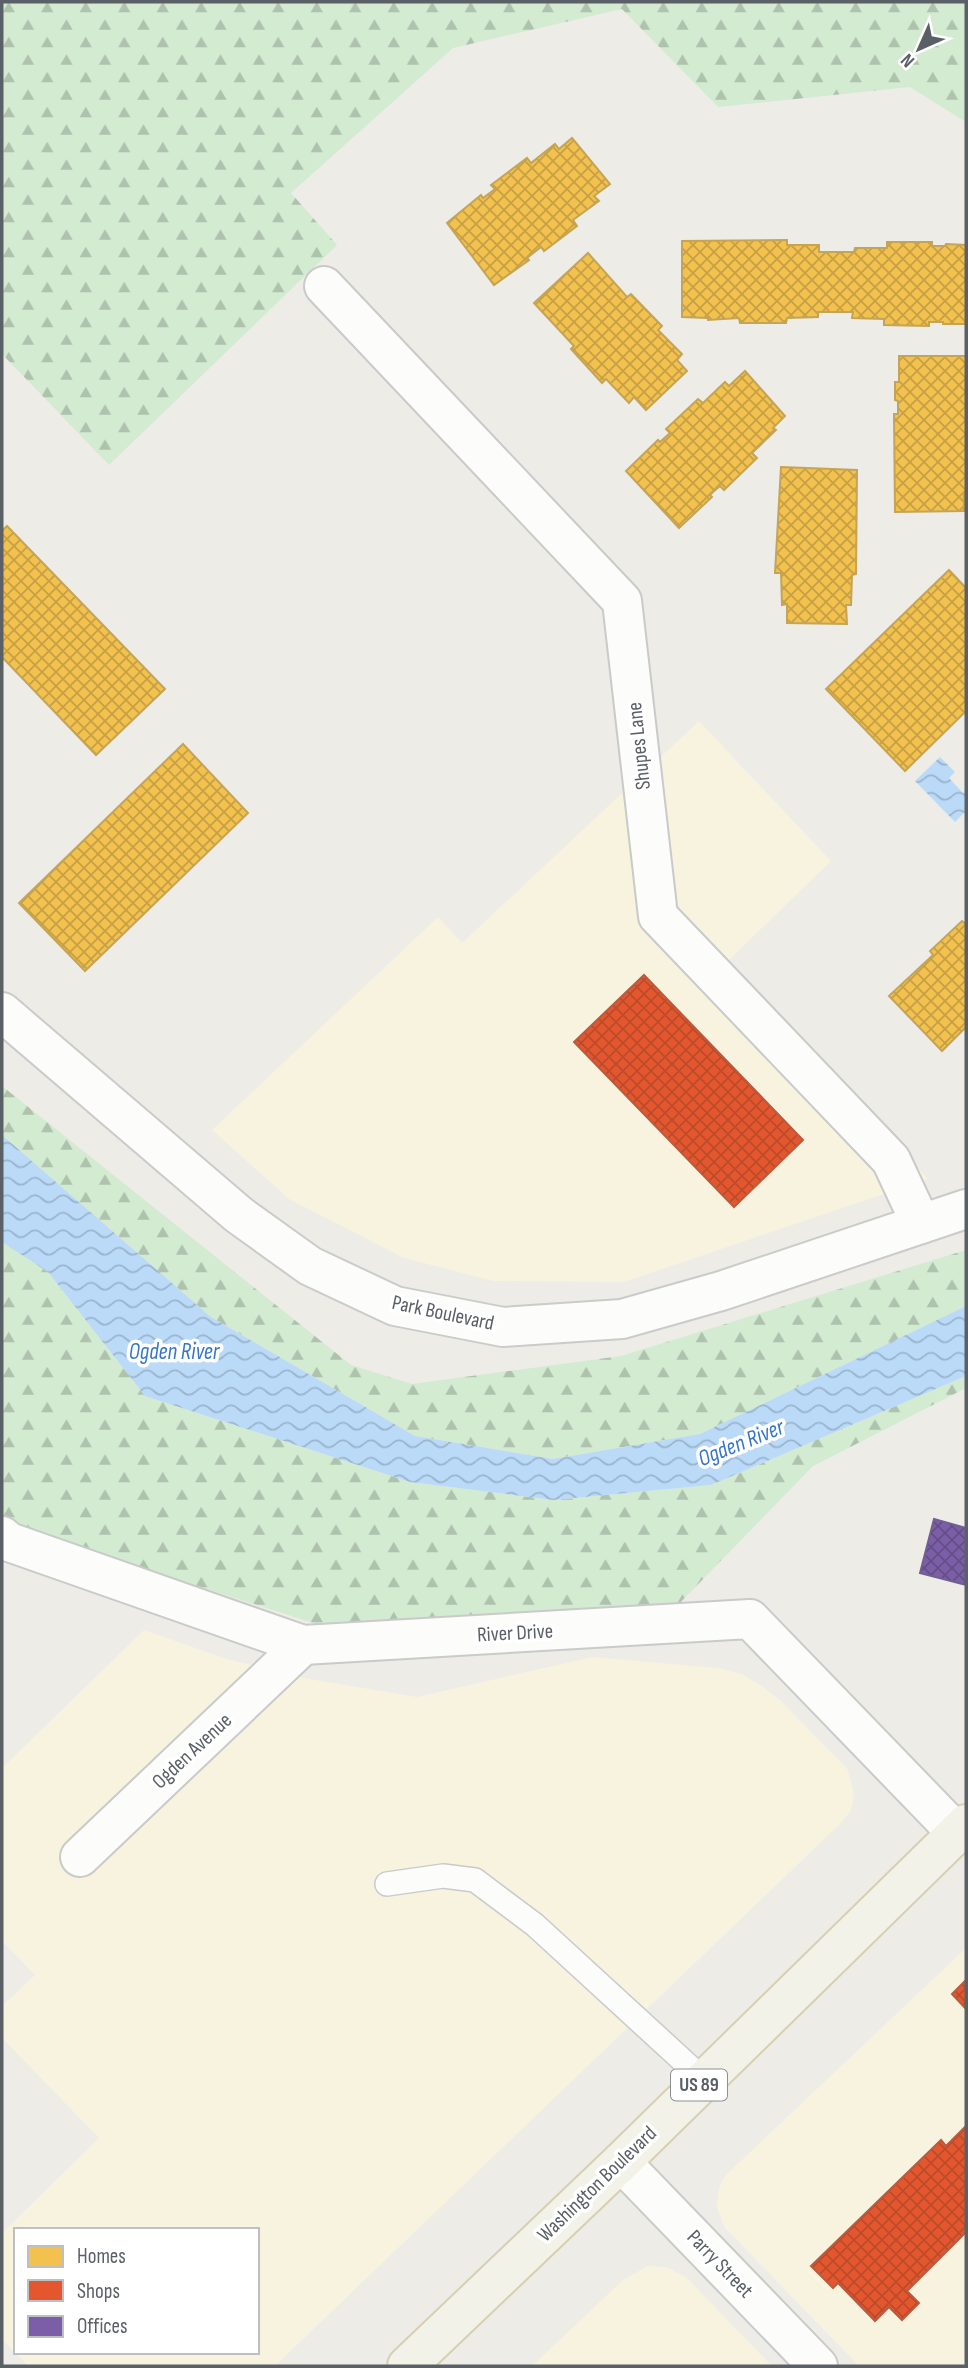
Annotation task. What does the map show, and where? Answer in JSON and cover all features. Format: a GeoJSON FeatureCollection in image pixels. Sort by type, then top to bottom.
{"type":"FeatureCollection","features":[{"type":"Feature","properties":{"kind":"main road","name":"Washington Boulevard"},"geometry":{"type":"LineString","coordinates":[[407,2366],[621,2162],[961,1829]]}},
{"type":"Feature","properties":{"kind":"street","name":"Shupes Lane"},"geometry":{"type":"LineString","coordinates":[[324,286],[622,601],[658,916],[891,1160],[921,1224]]}},
{"type":"Feature","properties":{"kind":"street","name":"Park Boulevard"},"geometry":{"type":"LineString","coordinates":[[2,1012],[239,1215],[310,1266],[395,1306],[503,1326],[622,1319],[721,1291],[966,1209]]}},
{"type":"Feature","properties":{"kind":"street","name":"River Drive"},"geometry":{"type":"LineString","coordinates":[[2,1536],[9,1542],[303,1645],[750,1619],[961,1829]]}},
{"type":"Feature","properties":{"kind":"street","name":"Ogden Avenue"},"geometry":{"type":"LineString","coordinates":[[80,1857],[303,1645]]}},
{"type":"Feature","properties":{"kind":"street","name":"Parry Street"},"geometry":{"type":"LineString","coordinates":[[621,2162],[818,2366]]}},
{"type":"Feature","properties":{"kind":"lane"},"geometry":{"type":"LineString","coordinates":[[387,1884],[443,1876],[475,1880],[535,1925],[704,2080]]}},
{"type":"Feature","properties":{"kind":"shaded area"},"geometry":{"type":"Polygon","coordinates":[[[699,721],[831,861],[727,962],[928,1179],[624,1282],[493,1281],[404,1258],[289,1199],[212,1130],[438,917],[462,943],[699,721]]]}},
{"type":"Feature","properties":{"kind":"shaded area"},"geometry":{"type":"Polygon","coordinates":[[[144,1630],[227,1659],[309,1679],[417,1697],[592,1657],[718,1668],[742,1674],[780,1700],[847,1768],[853,1788],[854,1799],[850,1812],[841,1823],[275,2366],[28,2366],[16,2354],[259,2354],[259,2228],[14,2228],[14,2351],[2,2339],[2,2233],[99,2138],[2,2038],[2,2006],[35,1975],[2,1941],[2,1768],[144,1630]]]}},
{"type":"Feature","properties":{"kind":"shaded area"},"geometry":{"type":"Polygon","coordinates":[[[966,1948],[966,2366],[859,2366],[725,2228],[717,2208],[718,2192],[722,2180],[729,2172],[966,1948]]]}},
{"type":"Feature","properties":{"kind":"shaded area"},"geometry":{"type":"Polygon","coordinates":[[[648,2266],[667,2267],[687,2278],[772,2366],[532,2366],[624,2279],[648,2266]]]}},
{"type":"Feature","properties":{"kind":"green space"},"geometry":{"type":"Polygon","coordinates":[[[2,2],[966,2],[966,122],[910,87],[718,107],[622,9],[453,48],[291,193],[337,245],[109,465],[2,354],[2,2]]]}},
{"type":"Feature","properties":{"kind":"green space"},"geometry":{"type":"Polygon","coordinates":[[[2,1086],[351,1365],[412,1384],[621,1356],[966,1250],[966,1306],[700,1434],[553,1459],[415,1436],[211,1317],[2,1135],[2,1086]]]}},
{"type":"Feature","properties":{"kind":"green space"},"geometry":{"type":"Polygon","coordinates":[[[2,1242],[48,1272],[145,1396],[410,1482],[553,1500],[711,1485],[966,1376],[966,1388],[813,1466],[675,1608],[319,1625],[15,1527],[2,1514],[2,1242]]]}},
{"type":"Feature","properties":{"kind":"water"},"geometry":{"type":"Polygon","coordinates":[[[940,757],[955,772],[949,778],[963,793],[966,790],[966,811],[955,822],[915,781],[940,757]]]}},
{"type":"Feature","properties":{"kind":"water","name":"Ogden River"},"geometry":{"type":"Polygon","coordinates":[[[2,1135],[211,1317],[415,1436],[553,1459],[700,1434],[966,1306],[966,1376],[711,1485],[553,1500],[410,1482],[145,1396],[48,1272],[2,1242],[2,1135]]]}},
{"type":"Feature","properties":{"kind":"building: Homes"},"geometry":{"type":"Polygon","coordinates":[[[572,138],[610,184],[594,196],[599,201],[573,220],[577,226],[544,251],[541,247],[527,258],[529,260],[494,285],[447,223],[481,195],[483,198],[495,189],[491,185],[527,158],[531,163],[555,144],[559,149],[572,138]]]}},
{"type":"Feature","properties":{"kind":"building: Homes"},"geometry":{"type":"Polygon","coordinates":[[[787,240],[787,245],[819,245],[819,252],[887,248],[887,242],[932,242],[932,246],[966,245],[966,324],[929,322],[929,326],[884,325],[884,319],[852,318],[853,312],[818,312],[818,317],[787,318],[786,323],[740,323],[739,318],[708,320],[682,317],[682,241],[787,240]]]}},
{"type":"Feature","properties":{"kind":"building: Homes"},"geometry":{"type":"Polygon","coordinates":[[[588,253],[627,297],[631,294],[662,326],[658,330],[682,354],[677,360],[687,371],[646,410],[634,397],[629,403],[606,379],[602,383],[571,349],[574,346],[534,303],[588,253]]]}},
{"type":"Feature","properties":{"kind":"building: Homes"},"geometry":{"type":"Polygon","coordinates":[[[899,356],[966,356],[964,511],[895,512],[894,414],[898,414],[895,382],[899,382],[899,356]]]}},
{"type":"Feature","properties":{"kind":"building: Homes"},"geometry":{"type":"Polygon","coordinates":[[[745,371],[785,416],[773,428],[776,430],[752,453],[757,458],[724,490],[720,486],[713,492],[710,495],[712,497],[679,528],[626,471],[658,440],[660,442],[670,433],[666,429],[698,399],[703,403],[725,382],[729,386],[745,371]]]}},
{"type":"Feature","properties":{"kind":"building: Homes"},"geometry":{"type":"Polygon","coordinates":[[[781,467],[857,470],[856,574],[852,575],[851,605],[846,605],[847,624],[787,623],[787,604],[782,605],[781,573],[775,573],[781,467]]]}},
{"type":"Feature","properties":{"kind":"building: Homes"},"geometry":{"type":"Polygon","coordinates":[[[7,526],[165,689],[96,755],[2,657],[2,531],[7,526]]]}},
{"type":"Feature","properties":{"kind":"building: Homes"},"geometry":{"type":"Polygon","coordinates":[[[949,570],[966,588],[966,711],[905,771],[826,689],[949,570]]]}},
{"type":"Feature","properties":{"kind":"building: Homes"},"geometry":{"type":"Polygon","coordinates":[[[183,744],[248,813],[85,971],[19,903],[183,744]]]}},
{"type":"Feature","properties":{"kind":"building: Homes"},"geometry":{"type":"Polygon","coordinates":[[[962,921],[966,924],[966,1027],[942,1051],[889,996],[933,955],[930,951],[962,921]]]}},
{"type":"Feature","properties":{"kind":"building: Shops"},"geometry":{"type":"Polygon","coordinates":[[[644,975],[803,1140],[734,1207],[574,1042],[644,975]]]}},
{"type":"Feature","properties":{"kind":"building: Shops"},"geometry":{"type":"Polygon","coordinates":[[[966,1980],[966,2009],[952,1994],[966,1980]]]}},
{"type":"Feature","properties":{"kind":"building: Shops"},"geometry":{"type":"Polygon","coordinates":[[[966,2126],[966,2232],[907,2291],[919,2303],[902,2320],[889,2307],[875,2321],[838,2283],[833,2288],[811,2266],[941,2140],[946,2146],[966,2126]]]}},
{"type":"Feature","properties":{"kind":"building: Offices"},"geometry":{"type":"Polygon","coordinates":[[[934,1519],[966,1528],[966,1585],[920,1573],[934,1519]]]}}]}
